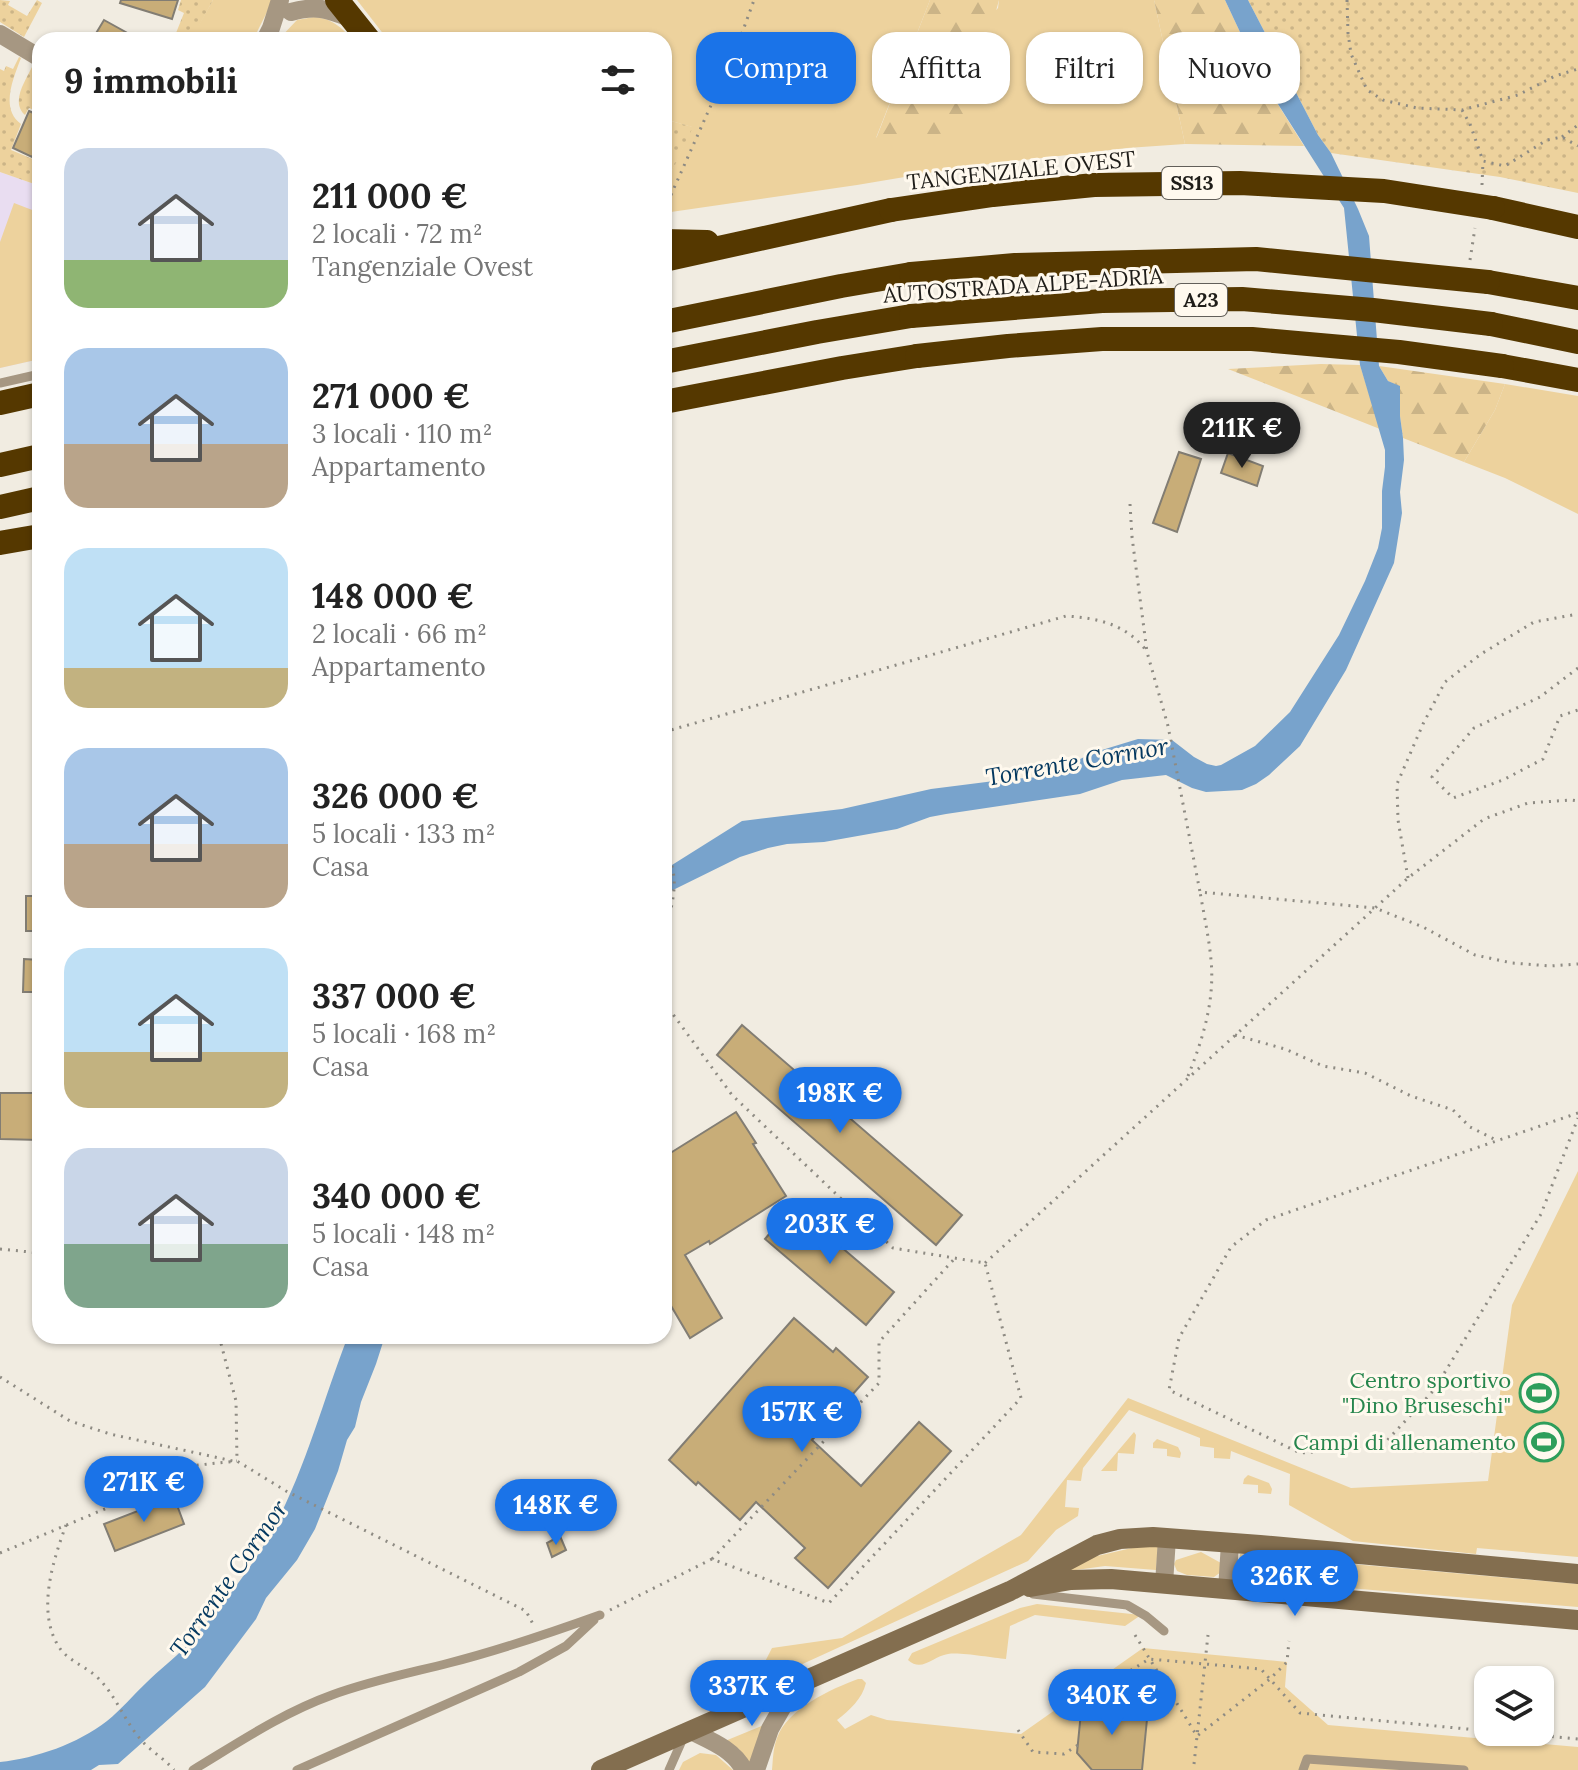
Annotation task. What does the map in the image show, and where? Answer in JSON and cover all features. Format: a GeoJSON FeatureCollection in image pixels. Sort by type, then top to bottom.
{"type":"FeatureCollection","features":[{"type":"Feature","properties":{"kind":"highway"},"geometry":{"type":"LineString","coordinates":[[344,9],[363,32]]}},
{"type":"Feature","properties":{"kind":"highway","name":"TANGENZIALE OVEST"},"geometry":{"type":"LineString","coordinates":[[672,258],[891,210],[993,195],[1094,185],[1240,183],[1384,191],[1493,208],[1578,227]]}},
{"type":"Feature","properties":{"kind":"highway"},"geometry":{"type":"LineString","coordinates":[[672,241],[737,245]]}},
{"type":"Feature","properties":{"kind":"highway","name":"AUTOSTRADA ALPE-ADRIA"},"geometry":{"type":"LineString","coordinates":[[672,320],[911,274],[1015,265],[1256,259],[1488,282],[1578,298]]}},
{"type":"Feature","properties":{"kind":"highway","name":"AUTOSTRADA ALPE-ADRIA"},"geometry":{"type":"LineString","coordinates":[[672,360],[911,316],[1102,301],[1242,299],[1373,310],[1491,324],[1578,342]]}},
{"type":"Feature","properties":{"kind":"highway"},"geometry":{"type":"LineString","coordinates":[[672,400],[917,356],[1102,339],[1252,339],[1399,352],[1578,380]]}},
{"type":"Feature","properties":{"kind":"highway"},"geometry":{"type":"LineString","coordinates":[[0,403],[32,396]]}},
{"type":"Feature","properties":{"kind":"highway"},"geometry":{"type":"LineString","coordinates":[[0,465],[32,458]]}},
{"type":"Feature","properties":{"kind":"highway"},"geometry":{"type":"LineString","coordinates":[[0,507],[32,500]]}},
{"type":"Feature","properties":{"kind":"highway"},"geometry":{"type":"LineString","coordinates":[[0,543],[32,537]]}},
{"type":"Feature","properties":{"kind":"street"},"geometry":{"type":"LineString","coordinates":[[270,32],[291,4],[344,9]]}},
{"type":"Feature","properties":{"kind":"street"},"geometry":{"type":"LineString","coordinates":[[0,34],[32,53]]}},
{"type":"Feature","properties":{"kind":"street"},"geometry":{"type":"LineString","coordinates":[[601,1770],[1010,1591],[1097,1545],[1134,1537],[1578,1574]]}},
{"type":"Feature","properties":{"kind":"street"},"geometry":{"type":"LineString","coordinates":[[1164,1584],[1167,1538]]}},
{"type":"Feature","properties":{"kind":"street"},"geometry":{"type":"LineString","coordinates":[[1227,1590],[1230,1543]]}},
{"type":"Feature","properties":{"kind":"street"},"geometry":{"type":"LineString","coordinates":[[1010,1591],[1071,1580],[1111,1579],[1578,1620]]}},
{"type":"Feature","properties":{"kind":"street"},"geometry":{"type":"LineString","coordinates":[[756,1770],[770,1729],[795,1685]]}},
{"type":"Feature","properties":{"kind":"street"},"geometry":{"type":"LineString","coordinates":[[688,1732],[736,1756],[744,1770]]}},
{"type":"Feature","properties":{"kind":"lane"},"geometry":{"type":"LineString","coordinates":[[0,383],[32,376]]}},
{"type":"Feature","properties":{"kind":"lane"},"geometry":{"type":"LineString","coordinates":[[1010,1591],[1127,1605],[1164,1631]]}},
{"type":"Feature","properties":{"kind":"lane"},"geometry":{"type":"LineString","coordinates":[[193,1770],[272,1722],[332,1695],[540,1637],[600,1615]]}},
{"type":"Feature","properties":{"kind":"lane"},"geometry":{"type":"LineString","coordinates":[[297,1770],[519,1672],[566,1646],[600,1615]]}},
{"type":"Feature","properties":{"kind":"lane"},"geometry":{"type":"LineString","coordinates":[[669,1770],[688,1732]]}},
{"type":"Feature","properties":{"kind":"lane"},"geometry":{"type":"LineString","coordinates":[[1303,1770],[1307,1759],[1464,1770]]}},
{"type":"Feature","properties":{"kind":"path"},"geometry":{"type":"LineString","coordinates":[[672,193],[737,47],[754,0]]}},
{"type":"Feature","properties":{"kind":"path"},"geometry":{"type":"LineString","coordinates":[[1347,0],[1351,54],[1367,90],[1383,100],[1417,108],[1462,110],[1518,95],[1555,76],[1578,69]]}},
{"type":"Feature","properties":{"kind":"path"},"geometry":{"type":"LineString","coordinates":[[1462,110],[1483,161],[1505,166],[1547,140],[1562,137],[1578,125]]}},
{"type":"Feature","properties":{"kind":"path"},"geometry":{"type":"LineString","coordinates":[[1562,137],[1578,146]]}},
{"type":"Feature","properties":{"kind":"path"},"geometry":{"type":"LineString","coordinates":[[1130,504],[1147,652],[1168,726],[1211,961],[1207,1021],[1186,1080]]}},
{"type":"Feature","properties":{"kind":"path"},"geometry":{"type":"LineString","coordinates":[[1408,878],[1398,820],[1397,784],[1445,682],[1481,654],[1534,622],[1578,614]]}},
{"type":"Feature","properties":{"kind":"path"},"geometry":{"type":"LineString","coordinates":[[672,730],[1066,616],[1090,617],[1111,624],[1134,635],[1147,652]]}},
{"type":"Feature","properties":{"kind":"path"},"geometry":{"type":"LineString","coordinates":[[1578,668],[1540,697],[1474,728],[1432,777],[1453,798],[1503,780],[1543,759],[1560,716],[1578,710]]}},
{"type":"Feature","properties":{"kind":"path"},"geometry":{"type":"LineString","coordinates":[[985,1263],[1408,878],[1484,819],[1528,803],[1578,801]]}},
{"type":"Feature","properties":{"kind":"path"},"geometry":{"type":"LineString","coordinates":[[672,862],[676,889],[672,908]]}},
{"type":"Feature","properties":{"kind":"path"},"geometry":{"type":"LineString","coordinates":[[1200,892],[1375,908],[1423,927],[1475,955],[1512,963],[1550,966],[1578,964]]}},
{"type":"Feature","properties":{"kind":"path"},"geometry":{"type":"LineString","coordinates":[[672,1013],[732,1095],[893,1248],[985,1263]]}},
{"type":"Feature","properties":{"kind":"path"},"geometry":{"type":"LineString","coordinates":[[1235,1035],[1285,1049],[1323,1066],[1365,1073],[1411,1096],[1453,1110],[1470,1127],[1498,1141]]}},
{"type":"Feature","properties":{"kind":"path"},"geometry":{"type":"LineString","coordinates":[[1578,1116],[1541,1214],[1434,1390],[1381,1447],[1300,1453],[1169,1390],[1179,1338],[1231,1247],[1266,1220],[1578,1116]]}},
{"type":"Feature","properties":{"kind":"path"},"geometry":{"type":"LineString","coordinates":[[0,1249],[32,1252]]}},
{"type":"Feature","properties":{"kind":"path"},"geometry":{"type":"LineString","coordinates":[[600,1615],[712,1559],[879,1383],[879,1342],[955,1258]]}},
{"type":"Feature","properties":{"kind":"path"},"geometry":{"type":"LineString","coordinates":[[712,1559],[829,1603],[1021,1398],[985,1263]]}},
{"type":"Feature","properties":{"kind":"path"},"geometry":{"type":"LineString","coordinates":[[221,1344],[236,1401],[237,1461]]}},
{"type":"Feature","properties":{"kind":"path"},"geometry":{"type":"LineString","coordinates":[[0,1377],[70,1421],[110,1434],[237,1461],[286,1491],[526,1611],[540,1637]]}},
{"type":"Feature","properties":{"kind":"path"},"geometry":{"type":"LineString","coordinates":[[0,1553],[131,1498],[189,1466],[237,1461]]}},
{"type":"Feature","properties":{"kind":"path"},"geometry":{"type":"LineString","coordinates":[[66,1525],[51,1580],[48,1608],[53,1633],[62,1650],[105,1686],[143,1742],[174,1770]]}},
{"type":"Feature","properties":{"kind":"path"},"geometry":{"type":"LineString","coordinates":[[1135,1635],[1197,1736]]}},
{"type":"Feature","properties":{"kind":"path"},"geometry":{"type":"LineString","coordinates":[[1194,1764],[1208,1635]]}},
{"type":"Feature","properties":{"kind":"path"},"geometry":{"type":"LineString","coordinates":[[1197,1736],[1287,1662],[1289,1641]]}},
{"type":"Feature","properties":{"kind":"path"},"geometry":{"type":"LineString","coordinates":[[1083,1700],[1149,1659],[1261,1669],[1300,1713],[1474,1730]]}},
{"type":"Feature","properties":{"kind":"path"},"geometry":{"type":"LineString","coordinates":[[1018,1730],[1033,1752],[1064,1754],[1078,1745]]}},
{"type":"Feature","properties":{"kind":"path"},"geometry":{"type":"LineString","coordinates":[[1554,1737],[1578,1739]]}},
{"type":"Feature","properties":{"kind":"shaded area"},"geometry":{"type":"Polygon","coordinates":[[[0,172],[32,183],[32,361],[0,368],[0,172]]]}},
{"type":"Feature","properties":{"kind":"green space"},"geometry":{"type":"Polygon","coordinates":[[[0,0],[10,1],[8,5],[27,16],[37,0],[42,3],[24,37],[0,22],[0,0]]]}},
{"type":"Feature","properties":{"kind":"green space"},"geometry":{"type":"Polygon","coordinates":[[[181,0],[213,0],[196,32],[176,32],[184,13],[178,10],[181,0]]]}},
{"type":"Feature","properties":{"kind":"green space"},"geometry":{"type":"Polygon","coordinates":[[[213,0],[273,0],[257,32],[195,32],[213,0]]]}},
{"type":"Feature","properties":{"kind":"green space"},"geometry":{"type":"Polygon","coordinates":[[[357,0],[930,0],[917,32],[872,32],[872,104],[889,104],[876,138],[908,104],[1010,104],[1010,32],[975,32],[998,8],[999,0],[1154,0],[1161,32],[1159,104],[1176,104],[1185,144],[964,167],[672,212],[672,171],[692,127],[672,121],[672,32],[382,32],[357,0]]]}},
{"type":"Feature","properties":{"kind":"green space"},"geometry":{"type":"Polygon","coordinates":[[[930,0],[999,0],[990,32],[918,32],[930,0]]]}},
{"type":"Feature","properties":{"kind":"green space"},"geometry":{"type":"Polygon","coordinates":[[[1154,0],[1225,0],[1240,32],[1161,32],[1154,0]]]}},
{"type":"Feature","properties":{"kind":"green space"},"geometry":{"type":"Polygon","coordinates":[[[1248,0],[1578,0],[1578,193],[1500,177],[1331,153],[1300,100],[1300,32],[1265,32],[1248,0]]]}},
{"type":"Feature","properties":{"kind":"green space"},"geometry":{"type":"Polygon","coordinates":[[[314,17],[336,24],[346,32],[286,32],[297,20],[314,17]]]}},
{"type":"Feature","properties":{"kind":"green space"},"geometry":{"type":"Polygon","coordinates":[[[21,58],[10,93],[11,110],[21,124],[11,150],[32,159],[32,183],[0,172],[0,69],[4,71],[6,66],[13,69],[21,58]]]}},
{"type":"Feature","properties":{"kind":"green space"},"geometry":{"type":"Polygon","coordinates":[[[32,67],[32,109],[29,108],[25,115],[19,104],[23,84],[32,67]]]}},
{"type":"Feature","properties":{"kind":"green space"},"geometry":{"type":"Polygon","coordinates":[[[890,104],[971,104],[963,132],[876,139],[890,104]]]}},
{"type":"Feature","properties":{"kind":"green space"},"geometry":{"type":"Polygon","coordinates":[[[1176,104],[1278,104],[1304,146],[1185,144],[1176,104]]]}},
{"type":"Feature","properties":{"kind":"green space"},"geometry":{"type":"Polygon","coordinates":[[[672,121],[693,127],[672,171],[672,121]]]}},
{"type":"Feature","properties":{"kind":"green space"},"geometry":{"type":"Polygon","coordinates":[[[14,203],[32,210],[32,361],[0,368],[0,242],[14,203]]]}},
{"type":"Feature","properties":{"kind":"green space"},"geometry":{"type":"Polygon","coordinates":[[[1360,365],[1380,429],[1228,369],[1360,365]]]}},
{"type":"Feature","properties":{"kind":"green space"},"geometry":{"type":"Polygon","coordinates":[[[1379,366],[1505,384],[1495,410],[1464,462],[1403,438],[1400,387],[1388,381],[1379,366]]]}},
{"type":"Feature","properties":{"kind":"green space"},"geometry":{"type":"Polygon","coordinates":[[[1505,384],[1578,396],[1578,514],[1505,478],[1464,462],[1495,410],[1505,384]]]}},
{"type":"Feature","properties":{"kind":"green space"},"geometry":{"type":"Polygon","coordinates":[[[1578,1171],[1578,1557],[1477,1548],[1476,1554],[1353,1541],[1289,1505],[1290,1474],[1231,1451],[1230,1459],[1214,1458],[1214,1448],[1200,1446],[1200,1438],[1129,1410],[1083,1468],[1081,1481],[1067,1480],[1065,1507],[1079,1508],[1078,1516],[1056,1530],[1028,1561],[752,1687],[772,1648],[842,1638],[1021,1535],[1128,1398],[1351,1488],[1488,1481],[1512,1305],[1578,1171]]]}},
{"type":"Feature","properties":{"kind":"green space"},"geometry":{"type":"Polygon","coordinates":[[[1134,1432],[1134,1454],[1118,1453],[1117,1471],[1101,1471],[1134,1432]]]}},
{"type":"Feature","properties":{"kind":"green space"},"geometry":{"type":"Polygon","coordinates":[[[1157,1439],[1178,1447],[1180,1458],[1167,1456],[1167,1449],[1153,1448],[1157,1439]]]}},
{"type":"Feature","properties":{"kind":"green space"},"geometry":{"type":"Polygon","coordinates":[[[1248,1475],[1269,1483],[1271,1494],[1258,1493],[1258,1485],[1243,1484],[1248,1475]]]}},
{"type":"Feature","properties":{"kind":"green space"},"geometry":{"type":"Polygon","coordinates":[[[1136,1547],[1158,1547],[1156,1570],[1105,1566],[1054,1573],[1093,1557],[1136,1547]]]}},
{"type":"Feature","properties":{"kind":"green space"},"geometry":{"type":"Polygon","coordinates":[[[1201,1552],[1221,1563],[1221,1572],[1214,1577],[1177,1571],[1176,1560],[1201,1552]]]}},
{"type":"Feature","properties":{"kind":"green space"},"geometry":{"type":"Polygon","coordinates":[[[1240,1554],[1578,1584],[1578,1607],[1239,1579],[1240,1554]]]}},
{"type":"Feature","properties":{"kind":"green space"},"geometry":{"type":"Polygon","coordinates":[[[1037,1604],[1141,1615],[1125,1626],[1035,1615],[1010,1626],[1006,1659],[954,1654],[918,1665],[908,1660],[912,1653],[1020,1608],[1037,1604]]]}},
{"type":"Feature","properties":{"kind":"green space"},"geometry":{"type":"Polygon","coordinates":[[[1143,1648],[1287,1662],[1285,1687],[1328,1725],[1474,1738],[1474,1746],[1578,1747],[1578,1770],[772,1770],[777,1738],[790,1718],[823,1694],[858,1679],[866,1683],[862,1694],[837,1720],[845,1729],[871,1715],[887,1720],[1021,1734],[1143,1648]]]}},
{"type":"Feature","properties":{"kind":"green space"},"geometry":{"type":"Polygon","coordinates":[[[764,1725],[752,1770],[739,1749],[725,1741],[764,1725]]]}},
{"type":"Feature","properties":{"kind":"green space"},"geometry":{"type":"Polygon","coordinates":[[[700,1753],[716,1755],[733,1770],[679,1770],[683,1762],[700,1753]]]}},
{"type":"Feature","properties":{"kind":"water"},"geometry":{"type":"Polygon","coordinates":[[[1225,0],[1248,0],[1265,32],[1240,32],[1225,0]]]}},
{"type":"Feature","properties":{"kind":"water","name":"Torrente Cormor"},"geometry":{"type":"Polygon","coordinates":[[[1300,100],[1331,153],[1369,236],[1379,366],[1388,381],[1400,386],[1404,460],[1400,492],[1402,513],[1394,563],[1346,670],[1300,746],[1269,775],[1242,790],[1206,792],[1166,775],[1122,780],[1080,794],[930,817],[897,829],[824,842],[768,848],[740,857],[672,891],[672,865],[742,821],[842,809],[931,789],[1049,775],[1092,753],[1138,739],[1172,740],[1194,757],[1216,766],[1255,746],[1290,712],[1339,635],[1365,581],[1382,528],[1385,450],[1360,365],[1344,208],[1278,104],[1300,104],[1300,100]]]}},
{"type":"Feature","properties":{"kind":"water"},"geometry":{"type":"Polygon","coordinates":[[[345,1344],[382,1344],[355,1427],[347,1440],[315,1529],[297,1560],[266,1598],[256,1619],[205,1687],[118,1764],[99,1765],[91,1770],[0,1770],[0,1762],[56,1749],[83,1737],[107,1721],[181,1651],[226,1599],[261,1550],[288,1499],[345,1344]]]}},
{"type":"Feature","properties":{"kind":"building"},"geometry":{"type":"Polygon","coordinates":[[[121,0],[178,0],[172,19],[120,3],[121,0]]]}},
{"type":"Feature","properties":{"kind":"building"},"geometry":{"type":"Polygon","coordinates":[[[104,20],[126,32],[97,32],[104,20]]]}},
{"type":"Feature","properties":{"kind":"building"},"geometry":{"type":"Polygon","coordinates":[[[29,111],[32,112],[32,157],[13,148],[29,111]]]}},
{"type":"Feature","properties":{"kind":"building"},"geometry":{"type":"Polygon","coordinates":[[[1179,452],[1201,459],[1177,532],[1153,523],[1179,452]]]}},
{"type":"Feature","properties":{"kind":"building"},"geometry":{"type":"Polygon","coordinates":[[[1228,453],[1263,466],[1257,486],[1221,473],[1228,453]]]}},
{"type":"Feature","properties":{"kind":"building"},"geometry":{"type":"Polygon","coordinates":[[[26,896],[32,896],[32,931],[26,931],[26,896]]]}},
{"type":"Feature","properties":{"kind":"building"},"geometry":{"type":"Polygon","coordinates":[[[24,959],[32,960],[32,992],[23,992],[24,959]]]}},
{"type":"Feature","properties":{"kind":"building"},"geometry":{"type":"Polygon","coordinates":[[[742,1025],[962,1215],[936,1245],[717,1055],[742,1025]]]}},
{"type":"Feature","properties":{"kind":"building"},"geometry":{"type":"Polygon","coordinates":[[[0,1093],[32,1093],[32,1140],[0,1139],[0,1093]]]}},
{"type":"Feature","properties":{"kind":"building"},"geometry":{"type":"Polygon","coordinates":[[[736,1112],[786,1196],[710,1244],[709,1241],[685,1255],[722,1318],[690,1338],[672,1308],[672,1152],[736,1112]]]}},
{"type":"Feature","properties":{"kind":"building"},"geometry":{"type":"Polygon","coordinates":[[[793,1206],[894,1292],[866,1325],[765,1239],[793,1206]]]}},
{"type":"Feature","properties":{"kind":"building"},"geometry":{"type":"Polygon","coordinates":[[[794,1318],[833,1352],[836,1348],[868,1377],[812,1440],[861,1486],[919,1422],[951,1451],[828,1588],[795,1558],[805,1548],[756,1502],[740,1520],[669,1460],[794,1318]]]}},
{"type":"Feature","properties":{"kind":"building"},"geometry":{"type":"Polygon","coordinates":[[[174,1497],[184,1524],[115,1551],[104,1524],[174,1497]]]}},
{"type":"Feature","properties":{"kind":"building"},"geometry":{"type":"Polygon","coordinates":[[[560,1536],[566,1550],[552,1557],[547,1543],[560,1536]]]}},
{"type":"Feature","properties":{"kind":"building"},"geometry":{"type":"Polygon","coordinates":[[[1082,1702],[1148,1709],[1142,1770],[1092,1770],[1077,1753],[1082,1702]]]}},
{"type":"Feature","properties":{"kind":"place","name":"Centro sportivo \"Dino Bruseschi\""},"geometry":{"type":"Point","coordinates":[1539,1393]}},
{"type":"Feature","properties":{"kind":"place","name":"Campi di allenamento"},"geometry":{"type":"Point","coordinates":[1544,1442]}}]}
